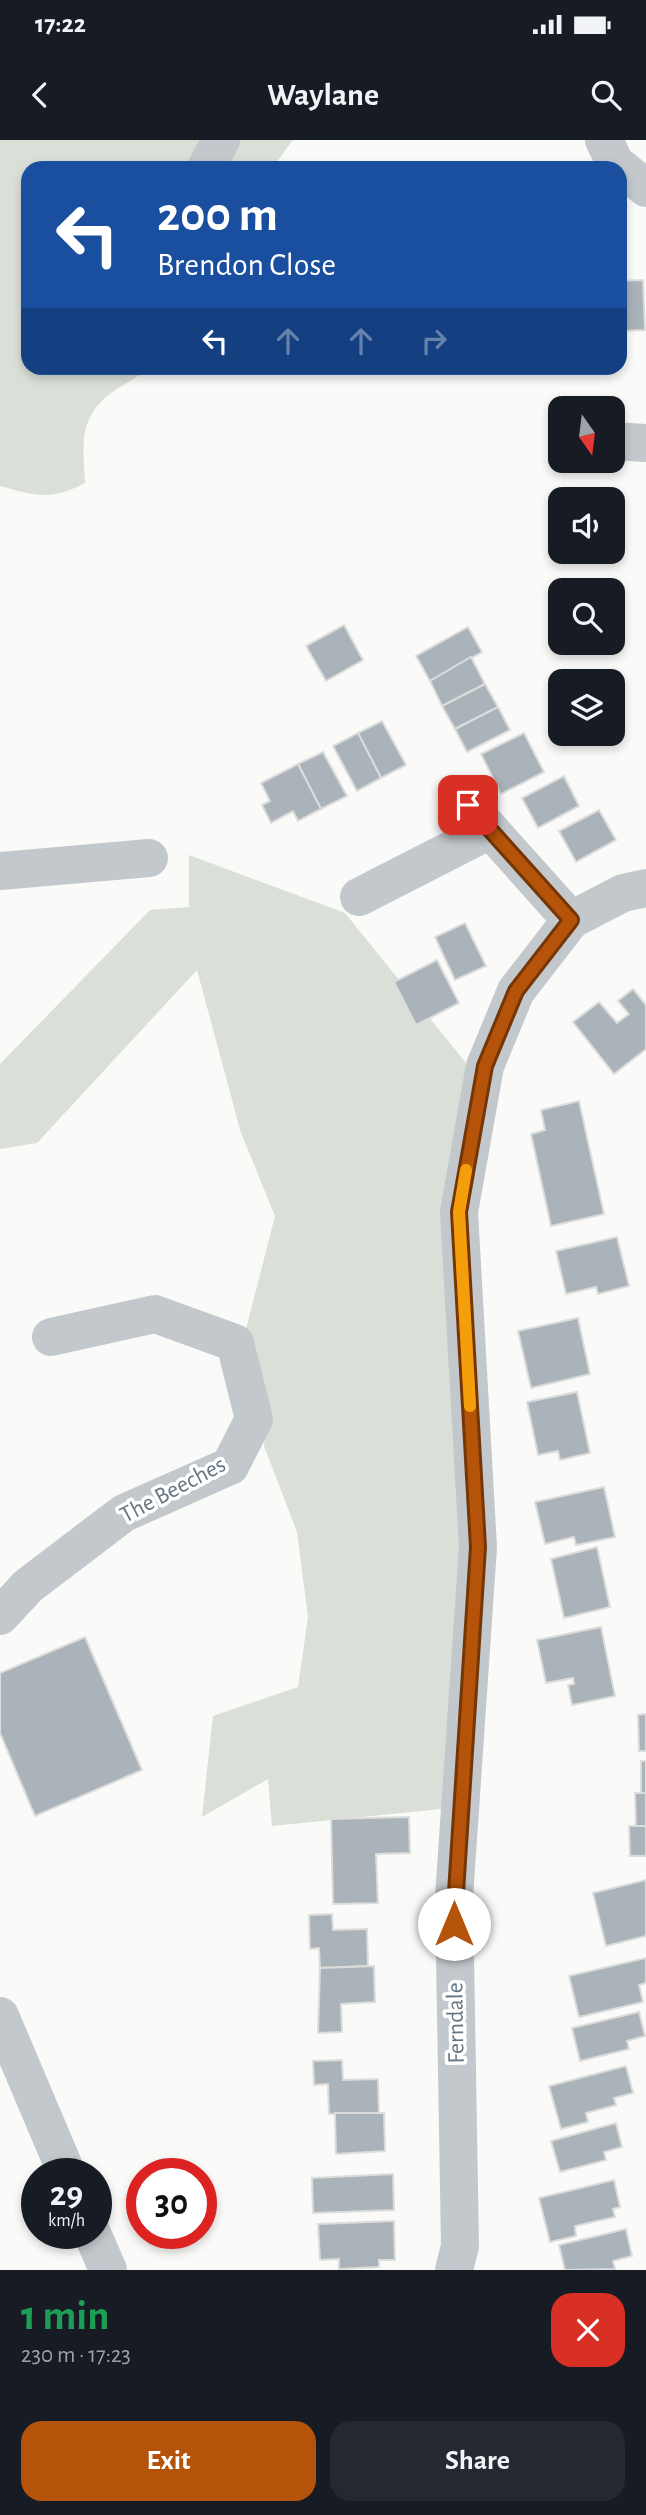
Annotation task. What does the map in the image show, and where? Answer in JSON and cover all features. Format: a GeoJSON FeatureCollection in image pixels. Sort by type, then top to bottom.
{"type":"FeatureCollection","features":[{"type":"Feature","properties":{"kind":"street"},"geometry":{"type":"LineString","coordinates":[[210,161],[221,140]]}},
{"type":"Feature","properties":{"kind":"street"},"geometry":{"type":"LineString","coordinates":[[604,140],[614,161]]}},
{"type":"Feature","properties":{"kind":"street"},"geometry":{"type":"LineString","coordinates":[[627,173],[646,188]]}},
{"type":"Feature","properties":{"kind":"street"},"geometry":{"type":"LineString","coordinates":[[625,442],[646,443]]}},
{"type":"Feature","properties":{"kind":"street"},"geometry":{"type":"LineString","coordinates":[[359,897],[479,818],[571,920]]}},
{"type":"Feature","properties":{"kind":"street"},"geometry":{"type":"LineString","coordinates":[[0,870],[149,858]]}},
{"type":"Feature","properties":{"kind":"street","name":"Ferndale"},"geometry":{"type":"LineString","coordinates":[[454,2270],[460,2246],[454,1897],[478,1547],[459,1212],[485,1066],[516,991],[571,920],[623,893],[646,888]]}},
{"type":"Feature","properties":{"kind":"street","name":"The Beeches"},"geometry":{"type":"LineString","coordinates":[[0,1616],[28,1586],[124,1513],[230,1466],[254,1419],[235,1343],[155,1314],[51,1336]]}},
{"type":"Feature","properties":{"kind":"street"},"geometry":{"type":"LineString","coordinates":[[0,2016],[60,2158]]}},
{"type":"Feature","properties":{"kind":"street"},"geometry":{"type":"LineString","coordinates":[[99,2249],[108,2270]]}},
{"type":"Feature","properties":{"kind":"shaded area"},"geometry":{"type":"Polygon","coordinates":[[[0,140],[293,140],[277,161],[21,161],[21,375],[139,375],[111,393],[93,412],[85,434],[85,483],[73,489],[43,495],[0,486],[0,140]]]}},
{"type":"Feature","properties":{"kind":"shaded area"},"geometry":{"type":"Polygon","coordinates":[[[189,855],[345,913],[466,1063],[467,1550],[451,1808],[272,1826],[268,1779],[202,1817],[213,1716],[298,1687],[308,1617],[297,1532],[264,1446],[267,1415],[245,1333],[275,1216],[241,1133],[197,970],[37,1143],[0,1149],[0,1064],[150,910],[189,907],[189,855]]]}},
{"type":"Feature","properties":{"kind":"building"},"geometry":{"type":"Polygon","coordinates":[[[643,280],[645,330],[627,331],[627,281],[643,280]]]}},
{"type":"Feature","properties":{"kind":"building"},"geometry":{"type":"Polygon","coordinates":[[[344,625],[363,660],[326,681],[306,646],[344,625]]]}},
{"type":"Feature","properties":{"kind":"building"},"geometry":{"type":"Polygon","coordinates":[[[468,627],[482,652],[430,681],[416,656],[468,627]]]}},
{"type":"Feature","properties":{"kind":"building"},"geometry":{"type":"Polygon","coordinates":[[[471,657],[485,684],[442,706],[430,681],[471,657]]]}},
{"type":"Feature","properties":{"kind":"building"},"geometry":{"type":"Polygon","coordinates":[[[485,684],[498,707],[455,729],[442,706],[485,684]]]}},
{"type":"Feature","properties":{"kind":"building"},"geometry":{"type":"Polygon","coordinates":[[[498,707],[510,730],[467,752],[455,729],[498,707]]]}},
{"type":"Feature","properties":{"kind":"building"},"geometry":{"type":"Polygon","coordinates":[[[382,721],[406,765],[381,778],[358,733],[382,721]]]}},
{"type":"Feature","properties":{"kind":"building"},"geometry":{"type":"Polygon","coordinates":[[[358,733],[381,778],[357,791],[333,746],[358,733]]]}},
{"type":"Feature","properties":{"kind":"building"},"geometry":{"type":"Polygon","coordinates":[[[524,733],[544,772],[501,794],[481,754],[524,733]]]}},
{"type":"Feature","properties":{"kind":"building"},"geometry":{"type":"Polygon","coordinates":[[[323,752],[347,796],[321,809],[298,764],[323,752]]]}},
{"type":"Feature","properties":{"kind":"building"},"geometry":{"type":"Polygon","coordinates":[[[298,764],[321,809],[298,821],[293,811],[271,823],[262,805],[270,801],[261,783],[298,764]]]}},
{"type":"Feature","properties":{"kind":"building"},"geometry":{"type":"Polygon","coordinates":[[[564,776],[579,806],[538,828],[522,798],[564,776]]]}},
{"type":"Feature","properties":{"kind":"building"},"geometry":{"type":"Polygon","coordinates":[[[599,810],[616,840],[576,862],[559,831],[599,810]]]}},
{"type":"Feature","properties":{"kind":"building"},"geometry":{"type":"Polygon","coordinates":[[[465,923],[486,966],[455,980],[435,937],[465,923]]]}},
{"type":"Feature","properties":{"kind":"building"},"geometry":{"type":"Polygon","coordinates":[[[437,960],[459,1003],[416,1025],[394,982],[437,960]]]}},
{"type":"Feature","properties":{"kind":"building"},"geometry":{"type":"Polygon","coordinates":[[[633,989],[646,1005],[646,1049],[614,1074],[573,1022],[599,1002],[617,1023],[629,1014],[618,1001],[633,989]]]}},
{"type":"Feature","properties":{"kind":"building"},"geometry":{"type":"Polygon","coordinates":[[[579,1101],[604,1214],[551,1226],[531,1134],[545,1130],[541,1110],[579,1101]]]}},
{"type":"Feature","properties":{"kind":"building"},"geometry":{"type":"Polygon","coordinates":[[[617,1237],[629,1286],[598,1294],[596,1287],[566,1294],[556,1251],[617,1237]]]}},
{"type":"Feature","properties":{"kind":"building"},"geometry":{"type":"Polygon","coordinates":[[[578,1318],[590,1374],[531,1388],[518,1331],[578,1318]]]}},
{"type":"Feature","properties":{"kind":"building"},"geometry":{"type":"Polygon","coordinates":[[[577,1392],[590,1453],[560,1460],[558,1451],[538,1455],[527,1402],[577,1392]]]}},
{"type":"Feature","properties":{"kind":"building"},"geometry":{"type":"Polygon","coordinates":[[[604,1487],[615,1537],[576,1545],[574,1537],[545,1544],[535,1502],[604,1487]]]}},
{"type":"Feature","properties":{"kind":"building"},"geometry":{"type":"Polygon","coordinates":[[[597,1547],[610,1607],[564,1618],[551,1559],[597,1547]]]}},
{"type":"Feature","properties":{"kind":"building"},"geometry":{"type":"Polygon","coordinates":[[[601,1627],[615,1696],[572,1705],[568,1685],[574,1684],[573,1678],[546,1683],[537,1640],[601,1627]]]}},
{"type":"Feature","properties":{"kind":"building"},"geometry":{"type":"Polygon","coordinates":[[[85,1637],[142,1770],[35,1816],[0,1733],[0,1673],[85,1637]]]}},
{"type":"Feature","properties":{"kind":"building"},"geometry":{"type":"Polygon","coordinates":[[[646,1714],[646,1751],[639,1751],[638,1715],[646,1714]]]}},
{"type":"Feature","properties":{"kind":"building"},"geometry":{"type":"Polygon","coordinates":[[[641,1761],[646,1761],[646,1793],[641,1793],[641,1761]]]}},
{"type":"Feature","properties":{"kind":"building"},"geometry":{"type":"Polygon","coordinates":[[[635,1793],[646,1793],[646,1826],[636,1826],[635,1793]]]}},
{"type":"Feature","properties":{"kind":"building"},"geometry":{"type":"Polygon","coordinates":[[[409,1817],[410,1853],[376,1854],[378,1903],[333,1904],[331,1819],[409,1817]]]}},
{"type":"Feature","properties":{"kind":"building"},"geometry":{"type":"Polygon","coordinates":[[[629,1826],[646,1826],[646,1856],[630,1856],[629,1826]]]}},
{"type":"Feature","properties":{"kind":"building"},"geometry":{"type":"Polygon","coordinates":[[[646,1880],[646,1936],[606,1946],[593,1893],[646,1880]]]}},
{"type":"Feature","properties":{"kind":"building"},"geometry":{"type":"Polygon","coordinates":[[[332,1914],[333,1930],[367,1929],[368,1966],[320,1968],[319,1948],[310,1949],[309,1915],[332,1914]]]}},
{"type":"Feature","properties":{"kind":"building"},"geometry":{"type":"Polygon","coordinates":[[[646,1958],[646,1983],[639,1985],[643,2002],[579,2017],[569,1976],[646,1958]]]}},
{"type":"Feature","properties":{"kind":"building"},"geometry":{"type":"Polygon","coordinates":[[[374,1966],[375,2002],[341,2004],[342,2032],[318,2033],[320,1968],[374,1966]]]}},
{"type":"Feature","properties":{"kind":"building"},"geometry":{"type":"Polygon","coordinates":[[[639,2012],[645,2036],[627,2041],[629,2049],[580,2061],[572,2028],[639,2012]]]}},
{"type":"Feature","properties":{"kind":"building"},"geometry":{"type":"Polygon","coordinates":[[[342,2060],[343,2080],[378,2079],[379,2113],[329,2114],[328,2084],[314,2085],[313,2061],[342,2060]]]}},
{"type":"Feature","properties":{"kind":"building"},"geometry":{"type":"Polygon","coordinates":[[[626,2066],[633,2093],[614,2098],[616,2105],[586,2113],[588,2122],[561,2129],[549,2086],[626,2066]]]}},
{"type":"Feature","properties":{"kind":"building"},"geometry":{"type":"Polygon","coordinates":[[[335,2113],[384,2113],[385,2151],[336,2154],[335,2113]]]}},
{"type":"Feature","properties":{"kind":"building"},"geometry":{"type":"Polygon","coordinates":[[[616,2123],[622,2147],[604,2152],[606,2160],[560,2172],[551,2141],[616,2123]]]}},
{"type":"Feature","properties":{"kind":"building"},"geometry":{"type":"Polygon","coordinates":[[[393,2174],[394,2210],[313,2213],[312,2178],[393,2174]]]}},
{"type":"Feature","properties":{"kind":"building"},"geometry":{"type":"Polygon","coordinates":[[[614,2180],[620,2207],[613,2209],[615,2217],[575,2226],[576,2236],[550,2242],[539,2198],[614,2180]]]}},
{"type":"Feature","properties":{"kind":"building"},"geometry":{"type":"Polygon","coordinates":[[[394,2221],[395,2260],[379,2260],[379,2267],[339,2269],[339,2259],[320,2260],[318,2224],[394,2221]]]}},
{"type":"Feature","properties":{"kind":"building"},"geometry":{"type":"Polygon","coordinates":[[[626,2229],[632,2256],[613,2261],[615,2269],[565,2270],[559,2245],[626,2229]]]}},
{"type":"Feature","properties":{"kind":"slow traffic"},"geometry":{"type":"LineString","coordinates":[[466,1170],[459,1212],[470,1406]]}},
{"type":"Feature","properties":{"kind":"route"},"geometry":{"type":"LineString","coordinates":[[454,1924],[478,1547],[459,1212],[485,1066],[516,991],[571,920],[468,805]]}}]}
